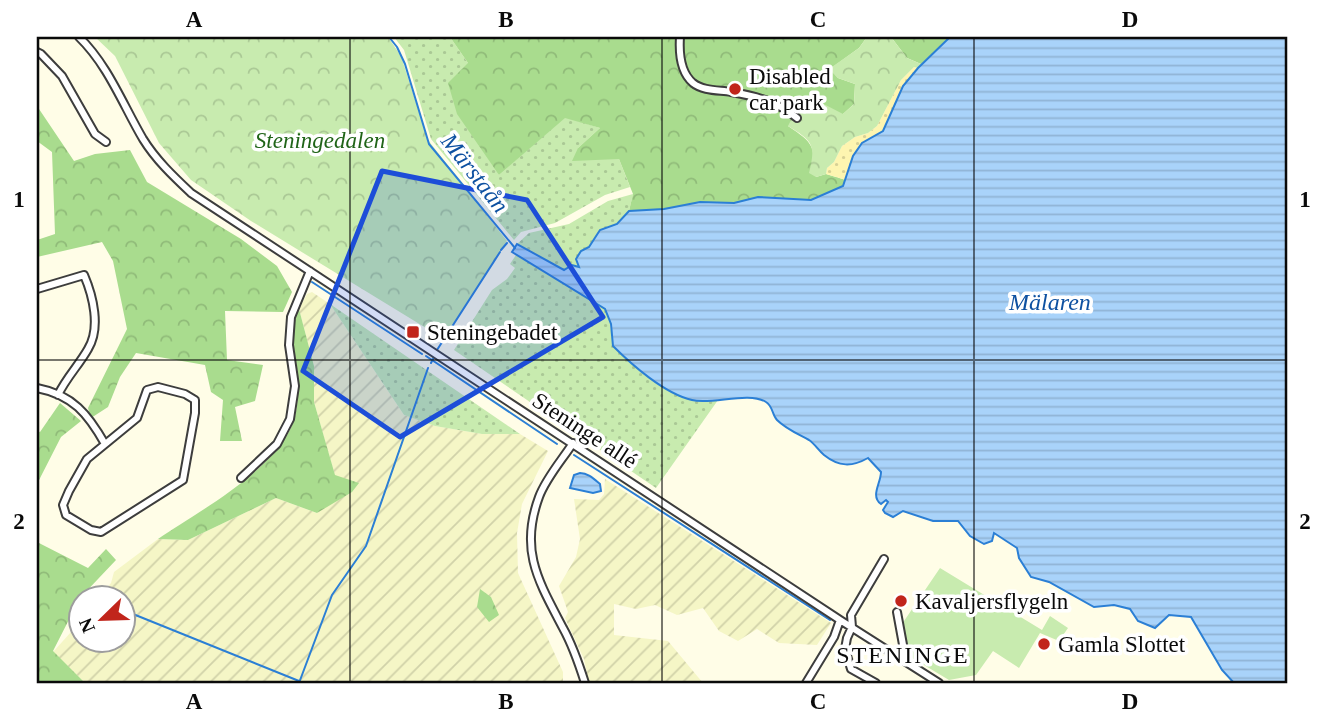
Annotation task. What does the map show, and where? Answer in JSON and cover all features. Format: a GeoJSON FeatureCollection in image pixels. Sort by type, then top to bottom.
{"type":"FeatureCollection","features":[{"type":"Feature","properties":{"kind":"street","name":"Steninge allé"},"geometry":{"type":"LineString","coordinates":[[79,37],[100,62],[145,141],[166,170],[191,192],[939,683]]}},
{"type":"Feature","properties":{"kind":"street"},"geometry":{"type":"LineString","coordinates":[[680,37],[679,55],[693,83],[706,89],[733,92],[775,103],[797,118]]}},
{"type":"Feature","properties":{"kind":"street"},"geometry":{"type":"LineString","coordinates":[[37,52],[62,76],[95,134],[106,142]]}},
{"type":"Feature","properties":{"kind":"street"},"geometry":{"type":"LineString","coordinates":[[242,478],[277,444],[290,419],[295,386],[289,345],[291,317],[310,271]]}},
{"type":"Feature","properties":{"kind":"street"},"geometry":{"type":"LineString","coordinates":[[37,289],[84,275],[93,296],[94,328],[90,348],[64,381],[58,395]]}},
{"type":"Feature","properties":{"kind":"street"},"geometry":{"type":"LineString","coordinates":[[158,387],[186,394],[195,400],[183,480],[101,533],[66,515],[63,505],[87,459],[105,444],[137,418],[147,390],[158,387]]}},
{"type":"Feature","properties":{"kind":"street"},"geometry":{"type":"LineString","coordinates":[[37,388],[79,406],[90,418],[105,444]]}},
{"type":"Feature","properties":{"kind":"street"},"geometry":{"type":"LineString","coordinates":[[573,443],[539,495],[531,523],[531,556],[538,581],[577,657],[585,683]]}},
{"type":"Feature","properties":{"kind":"street"},"geometry":{"type":"LineString","coordinates":[[876,683],[851,669],[845,649],[846,638],[852,627],[851,615],[884,559]]}},
{"type":"Feature","properties":{"kind":"street"},"geometry":{"type":"LineString","coordinates":[[897,612],[906,661]]}},
{"type":"Feature","properties":{"kind":"street"},"geometry":{"type":"LineString","coordinates":[[806,683],[834,637],[840,620]]}},
{"type":"Feature","properties":{"kind":"highlighted area"},"geometry":{"type":"Polygon","coordinates":[[[382,171],[527,200],[603,317],[400,437],[303,371],[382,171]]]}},
{"type":"Feature","properties":{"kind":"green space","name":"Steningedalen"},"geometry":{"type":"Polygon","coordinates":[[[95,37],[388,37],[401,56],[428,140],[507,241],[444,339],[251,221],[191,180],[159,143],[115,56],[95,37]]]}},
{"type":"Feature","properties":{"kind":"green space"},"geometry":{"type":"Polygon","coordinates":[[[394,37],[450,37],[468,63],[499,175],[565,117],[600,128],[578,148],[619,159],[630,187],[605,195],[555,223],[521,232],[514,240],[431,139],[404,50],[394,37]]]}},
{"type":"Feature","properties":{"kind":"green space"},"geometry":{"type":"Polygon","coordinates":[[[450,37],[867,37],[859,48],[830,69],[838,78],[855,84],[854,104],[843,114],[788,126],[811,146],[816,177],[826,174],[846,180],[843,186],[811,200],[758,197],[734,203],[700,202],[664,209],[629,211],[633,194],[619,159],[572,161],[578,148],[600,128],[565,118],[499,175],[457,114],[448,83],[468,63],[450,37]]]}},
{"type":"Feature","properties":{"kind":"green space"},"geometry":{"type":"Polygon","coordinates":[[[867,37],[891,37],[907,58],[921,64],[901,80],[877,126],[842,146],[834,162],[827,168],[826,174],[816,177],[809,173],[812,156],[810,145],[803,136],[788,126],[793,116],[812,98],[843,114],[854,104],[855,84],[838,78],[829,69],[859,48],[867,37]]]}},
{"type":"Feature","properties":{"kind":"green space"},"geometry":{"type":"Polygon","coordinates":[[[891,37],[950,37],[921,64],[907,58],[891,37]]]}},
{"type":"Feature","properties":{"kind":"green space"},"geometry":{"type":"Polygon","coordinates":[[[37,106],[74,161],[95,154],[130,150],[147,182],[241,239],[277,266],[292,292],[283,312],[225,311],[227,360],[263,365],[255,401],[235,407],[242,441],[220,441],[223,400],[211,392],[205,365],[136,353],[120,377],[108,407],[91,418],[88,408],[127,329],[113,261],[102,242],[37,257],[37,240],[55,234],[52,152],[37,141],[37,106]]]}},
{"type":"Feature","properties":{"kind":"green space"},"geometry":{"type":"Polygon","coordinates":[[[633,194],[629,211],[617,224],[600,230],[579,267],[564,270],[517,244],[529,233],[569,224],[608,201],[633,194]]]}},
{"type":"Feature","properties":{"kind":"green space"},"geometry":{"type":"Polygon","coordinates":[[[516,255],[605,309],[613,346],[648,377],[668,390],[690,399],[718,400],[656,488],[454,350],[492,290],[507,279],[515,268],[510,264],[516,255]]]}},
{"type":"Feature","properties":{"kind":"green space"},"geometry":{"type":"Polygon","coordinates":[[[312,292],[330,304],[404,415],[435,426],[482,434],[520,434],[548,451],[522,504],[517,533],[518,573],[563,672],[563,683],[85,683],[53,652],[66,638],[66,654],[136,654],[136,584],[110,584],[114,572],[158,539],[188,540],[276,498],[317,513],[358,483],[335,476],[314,402],[314,366],[299,309],[307,294],[312,292]]]}},
{"type":"Feature","properties":{"kind":"green space"},"geometry":{"type":"Polygon","coordinates":[[[330,304],[520,434],[482,434],[435,426],[404,415],[330,304]]]}},
{"type":"Feature","properties":{"kind":"green space"},"geometry":{"type":"Polygon","coordinates":[[[299,309],[314,366],[314,402],[335,475],[359,483],[352,492],[317,513],[276,498],[188,540],[158,539],[255,472],[285,438],[294,420],[297,404],[298,378],[293,328],[299,309]]]}},
{"type":"Feature","properties":{"kind":"green space"},"geometry":{"type":"Polygon","coordinates":[[[60,403],[81,421],[61,437],[37,484],[37,431],[40,432],[60,403]]]}},
{"type":"Feature","properties":{"kind":"green space"},"geometry":{"type":"Polygon","coordinates":[[[605,479],[831,623],[817,645],[779,643],[757,629],[738,641],[719,631],[703,608],[677,615],[655,605],[636,609],[614,604],[614,635],[668,641],[703,683],[589,683],[584,659],[565,618],[568,612],[559,586],[576,557],[580,539],[574,499],[599,500],[604,494],[605,479]]]}},
{"type":"Feature","properties":{"kind":"green space"},"geometry":{"type":"Polygon","coordinates":[[[37,542],[88,568],[106,549],[116,560],[93,584],[66,584],[66,625],[53,651],[85,683],[37,683],[37,542]]]}},
{"type":"Feature","properties":{"kind":"green space"},"geometry":{"type":"Polygon","coordinates":[[[940,568],[1042,630],[1050,616],[1068,628],[1059,641],[1040,633],[1019,668],[993,651],[976,675],[949,680],[909,656],[902,624],[940,568]]]}},
{"type":"Feature","properties":{"kind":"green space"},"geometry":{"type":"Polygon","coordinates":[[[480,589],[491,597],[499,615],[489,622],[477,607],[480,589]]]}},
{"type":"Feature","properties":{"kind":"sand"},"geometry":{"type":"Polygon","coordinates":[[[914,67],[918,68],[903,86],[883,131],[862,143],[853,156],[846,180],[826,174],[827,168],[834,162],[842,146],[877,126],[901,80],[914,67]]]}},
{"type":"Feature","properties":{"kind":"water","name":"Mälaren"},"geometry":{"type":"Polygon","coordinates":[[[950,37],[1287,37],[1287,683],[1234,683],[1222,670],[1191,617],[1169,615],[1155,628],[1138,621],[1130,609],[1114,605],[1094,607],[1049,582],[1031,577],[1019,558],[1017,548],[994,533],[992,541],[984,544],[970,536],[958,521],[933,521],[903,511],[893,517],[885,513],[883,510],[888,502],[886,500],[881,504],[876,497],[881,472],[868,458],[856,463],[835,462],[809,440],[781,423],[775,418],[768,404],[759,399],[700,401],[671,392],[639,370],[613,346],[611,324],[605,309],[512,252],[517,244],[564,270],[572,265],[579,267],[576,259],[581,251],[589,247],[600,230],[617,224],[629,211],[664,209],[700,202],[734,203],[758,197],[811,200],[843,186],[853,156],[862,143],[883,131],[903,86],[950,37]]]}},
{"type":"Feature","properties":{"kind":"water"},"geometry":{"type":"Polygon","coordinates":[[[574,475],[588,475],[600,484],[601,491],[593,493],[570,488],[574,475]]]}},
{"type":"Feature","properties":{"kind":"waterway","name":"Märstaån"},"geometry":{"type":"LineString","coordinates":[[389,37],[405,64],[429,144],[515,248]]}},
{"type":"Feature","properties":{"kind":"waterway"},"geometry":{"type":"LineString","coordinates":[[501,250],[507,243]]}},
{"type":"Feature","properties":{"kind":"waterway"},"geometry":{"type":"LineString","coordinates":[[437,350],[500,252]]}},
{"type":"Feature","properties":{"kind":"waterway"},"geometry":{"type":"LineString","coordinates":[[312,282],[422,354]]}},
{"type":"Feature","properties":{"kind":"waterway"},"geometry":{"type":"LineString","coordinates":[[426,356],[557,444]]}},
{"type":"Feature","properties":{"kind":"waterway"},"geometry":{"type":"LineString","coordinates":[[431,363],[434,357]]}},
{"type":"Feature","properties":{"kind":"waterway"},"geometry":{"type":"LineString","coordinates":[[299,683],[332,595],[366,546],[428,368]]}},
{"type":"Feature","properties":{"kind":"waterway"},"geometry":{"type":"LineString","coordinates":[[574,455],[830,620]]}},
{"type":"Feature","properties":{"kind":"waterway"},"geometry":{"type":"LineString","coordinates":[[136,615],[299,681]]}},
{"type":"Feature","properties":{"kind":"place","name":"Disabled car park"},"geometry":{"type":"Point","coordinates":[735,89]}},
{"type":"Feature","properties":{"kind":"place","name":"Steningebadet"},"geometry":{"type":"Point","coordinates":[413,332]}},
{"type":"Feature","properties":{"kind":"place","name":"Kavaljersflygeln"},"geometry":{"type":"Point","coordinates":[901,601]}},
{"type":"Feature","properties":{"kind":"place","name":"Gamla Slottet"},"geometry":{"type":"Point","coordinates":[1044,644]}},
{"type":"Feature","properties":{"kind":"district","name":"STENINGE"},"geometry":{"type":"Point","coordinates":[903,655]}}]}
